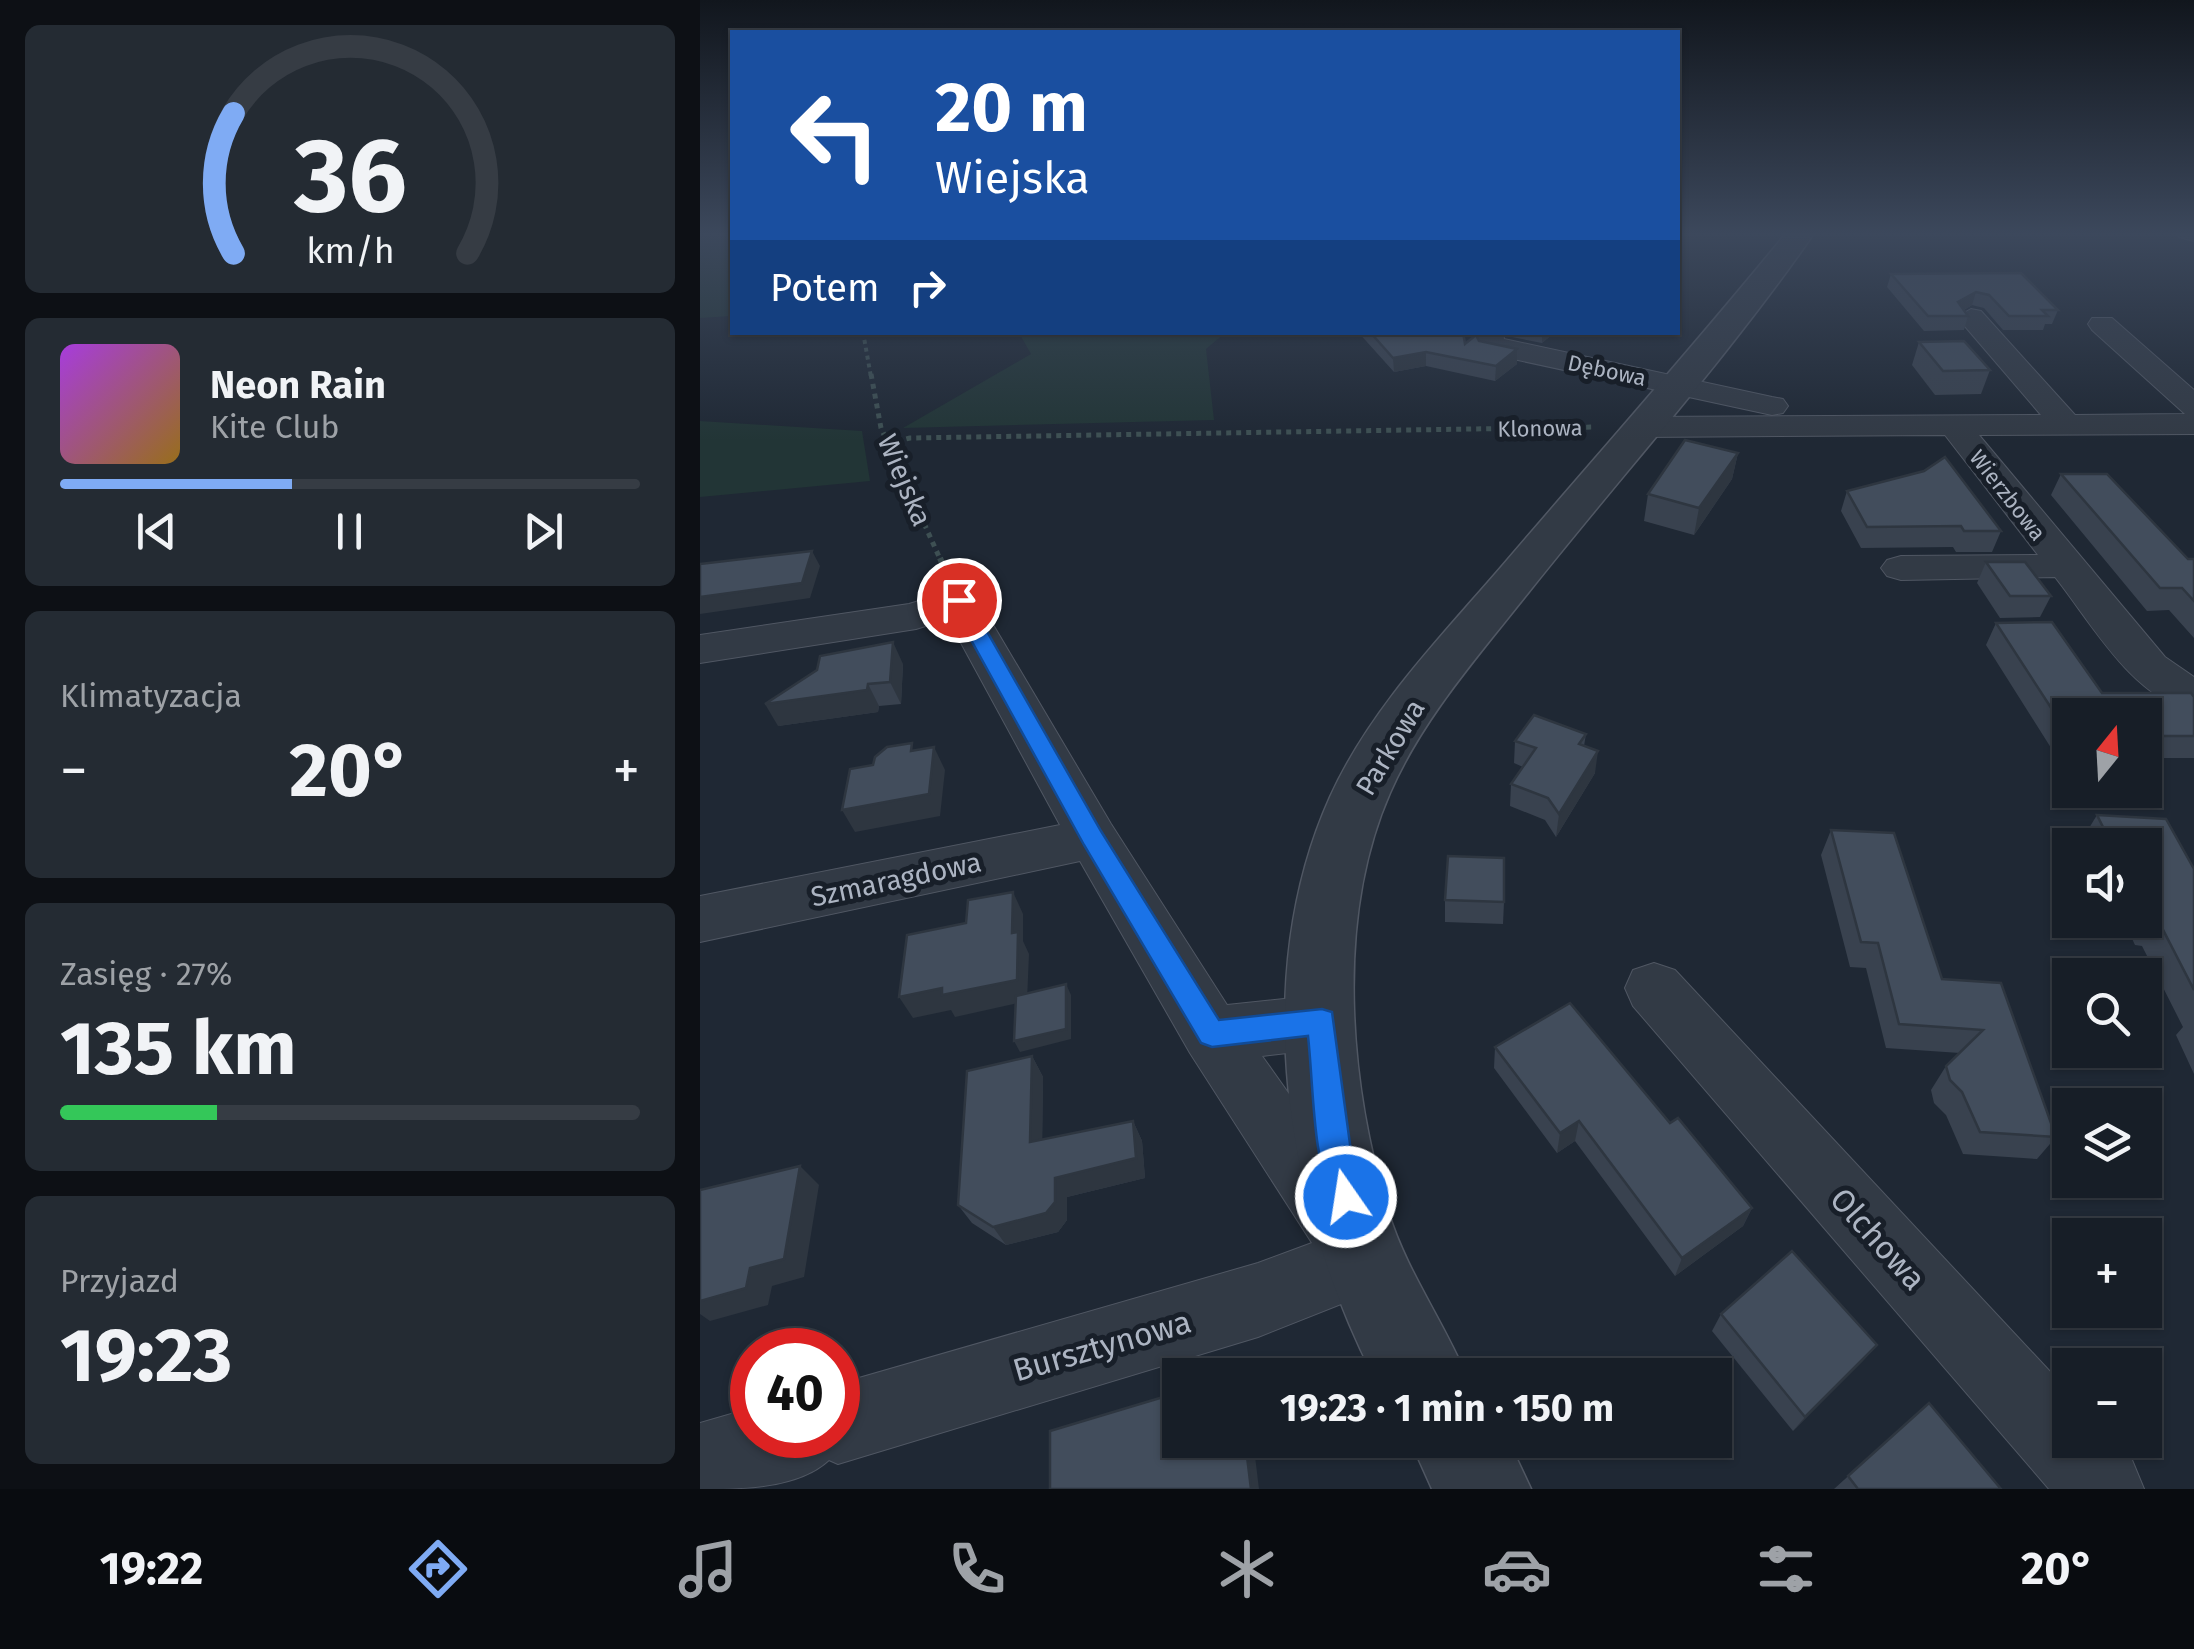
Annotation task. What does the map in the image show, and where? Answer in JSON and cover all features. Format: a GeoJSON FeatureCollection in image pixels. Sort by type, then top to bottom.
{"type":"FeatureCollection","features":[{"type":"Feature","properties":{"kind":"street","name":"Parkowa"},"geometry":{"type":"LineString","coordinates":[[1412,1358],[1364,1260],[1336,1166],[1322,1022],[1321,964],[1338,851],[1359,796],[1416,702],[1745,301]]}},
{"type":"Feature","properties":{"kind":"street"},"geometry":{"type":"LineString","coordinates":[[1971,317],[2065,423]]}},
{"type":"Feature","properties":{"kind":"street"},"geometry":{"type":"LineString","coordinates":[[2102,324],[2194,406]]}},
{"type":"Feature","properties":{"kind":"street","name":"Dębowa"},"geometry":{"type":"LineString","coordinates":[[1489,335],[1490,345],[1659,406]]}},
{"type":"Feature","properties":{"kind":"street"},"geometry":{"type":"LineString","coordinates":[[1659,406],[1850,423],[2194,424]]}},
{"type":"Feature","properties":{"kind":"street"},"geometry":{"type":"LineString","coordinates":[[1659,406],[1850,423]]}},
{"type":"Feature","properties":{"kind":"street","name":"Wierzbowa"},"geometry":{"type":"LineString","coordinates":[[1952,423],[2149,667],[2194,698]]}},
{"type":"Feature","properties":{"kind":"street","name":"Wierzbowa"},"geometry":{"type":"LineString","coordinates":[[1901,568],[2065,567]]}},
{"type":"Feature","properties":{"kind":"street"},"geometry":{"type":"LineString","coordinates":[[700,649],[916,616],[959,600],[1092,838],[1212,1034],[1364,1260]]}},
{"type":"Feature","properties":{"kind":"street","name":"Szmaragdowa"},"geometry":{"type":"LineString","coordinates":[[700,919],[1092,838]]}},
{"type":"Feature","properties":{"kind":"street","name":"Olchowa"},"geometry":{"type":"LineString","coordinates":[[1654,988],[2103,1489]]}},
{"type":"Feature","properties":{"kind":"street"},"geometry":{"type":"LineString","coordinates":[[1212,1034],[1322,1022]]}},
{"type":"Feature","properties":{"kind":"street","name":"Bursztynowa"},"geometry":{"type":"LineString","coordinates":[[860,1418],[1258,1300],[1364,1260]]}},
{"type":"Feature","properties":{"kind":"street"},"geometry":{"type":"LineString","coordinates":[[700,1464],[730,1455]]}},
{"type":"Feature","properties":{"kind":"street"},"geometry":{"type":"LineString","coordinates":[[1466,1458],[1483,1489]]}},
{"type":"Feature","properties":{"kind":"path","name":"Wiejska"},"geometry":{"type":"LineString","coordinates":[[864,335],[887,444],[959,600]]}},
{"type":"Feature","properties":{"kind":"path","name":"Klonowa"},"geometry":{"type":"LineString","coordinates":[[887,444],[910,438],[1659,406]]}},
{"type":"Feature","properties":{"kind":"shaded area"},"geometry":{"type":"Polygon","coordinates":[[[700,301],[730,301],[730,316],[700,318],[700,301]]]}},
{"type":"Feature","properties":{"kind":"shaded area"},"geometry":{"type":"Polygon","coordinates":[[[1020,335],[1223,335],[1206,349],[1214,420],[903,428],[1031,354],[1020,335]]]}},
{"type":"Feature","properties":{"kind":"shaded area"},"geometry":{"type":"Polygon","coordinates":[[[700,421],[862,431],[870,481],[700,497],[700,421]]]}},
{"type":"Feature","properties":{"kind":"building"},"geometry":{"type":"Polygon","coordinates":[[[1915,301],[1959,301],[1968,316],[1928,316],[1915,301]]]}},
{"type":"Feature","properties":{"kind":"building"},"geometry":{"type":"Polygon","coordinates":[[[1995,301],[2049,301],[2058,310],[2042,310],[2048,316],[2009,316],[1995,301]]]}},
{"type":"Feature","properties":{"kind":"building"},"geometry":{"type":"Polygon","coordinates":[[[1373,335],[1464,335],[1465,344],[1476,335],[1479,341],[1517,349],[1496,366],[1426,352],[1393,358],[1373,335]]]}},
{"type":"Feature","properties":{"kind":"building"},"geometry":{"type":"Polygon","coordinates":[[[1964,341],[1990,370],[1943,371],[1919,342],[1964,341]]]}},
{"type":"Feature","properties":{"kind":"building"},"geometry":{"type":"Polygon","coordinates":[[[1685,440],[1738,453],[1699,508],[1648,494],[1685,440]]]}},
{"type":"Feature","properties":{"kind":"building"},"geometry":{"type":"Polygon","coordinates":[[[1945,457],[2001,531],[1964,531],[1961,526],[1867,527],[1847,491],[1924,471],[1945,457]]]}},
{"type":"Feature","properties":{"kind":"building"},"geometry":{"type":"Polygon","coordinates":[[[2061,474],[2107,474],[2188,559],[2194,559],[2194,601],[2182,588],[2160,588],[2061,474]]]}},
{"type":"Feature","properties":{"kind":"building"},"geometry":{"type":"Polygon","coordinates":[[[812,551],[802,583],[700,597],[700,564],[812,551]]]}},
{"type":"Feature","properties":{"kind":"building"},"geometry":{"type":"Polygon","coordinates":[[[1986,562],[2025,562],[2051,596],[2010,596],[1986,562]]]}},
{"type":"Feature","properties":{"kind":"building"},"geometry":{"type":"Polygon","coordinates":[[[2052,622],[2102,693],[2191,693],[2194,736],[2162,736],[2162,698],[2052,698],[2052,709],[1996,623],[2052,622]]]}},
{"type":"Feature","properties":{"kind":"building"},"geometry":{"type":"Polygon","coordinates":[[[893,642],[890,682],[868,684],[867,690],[765,704],[817,670],[820,656],[893,642]]]}},
{"type":"Feature","properties":{"kind":"building"},"geometry":{"type":"Polygon","coordinates":[[[1534,715],[1586,734],[1579,744],[1598,751],[1559,814],[1548,798],[1511,784],[1536,748],[1515,741],[1534,715]]]}},
{"type":"Feature","properties":{"kind":"building"},"geometry":{"type":"Polygon","coordinates":[[[912,743],[911,751],[934,747],[929,794],[842,810],[850,769],[873,765],[875,757],[887,747],[912,743]]]}},
{"type":"Feature","properties":{"kind":"building"},"geometry":{"type":"Polygon","coordinates":[[[2097,815],[2166,819],[2194,869],[2194,990],[2162,928],[2162,828],[2104,828],[2097,815]]]}},
{"type":"Feature","properties":{"kind":"building"},"geometry":{"type":"Polygon","coordinates":[[[1831,830],[1894,833],[1942,979],[2001,983],[2052,1126],[2052,1137],[1980,1132],[1946,1066],[1983,1030],[1899,1024],[1878,943],[1861,942],[1831,830]]]}},
{"type":"Feature","properties":{"kind":"building"},"geometry":{"type":"Polygon","coordinates":[[[1448,856],[1504,858],[1504,902],[1445,900],[1448,856]]]}},
{"type":"Feature","properties":{"kind":"building"},"geometry":{"type":"Polygon","coordinates":[[[1013,892],[1012,933],[1018,932],[1017,980],[942,995],[942,988],[899,997],[907,935],[966,923],[968,900],[1013,892]]]}},
{"type":"Feature","properties":{"kind":"building"},"geometry":{"type":"Polygon","coordinates":[[[1066,984],[1066,1029],[1014,1041],[1016,996],[1066,984]]]}},
{"type":"Feature","properties":{"kind":"building"},"geometry":{"type":"Polygon","coordinates":[[[1570,1003],[1670,1123],[1678,1118],[1752,1208],[1682,1258],[1579,1121],[1560,1133],[1495,1047],[1570,1003]]]}},
{"type":"Feature","properties":{"kind":"building"},"geometry":{"type":"Polygon","coordinates":[[[1032,1056],[1030,1142],[1133,1121],[1136,1158],[1055,1178],[1055,1202],[1046,1213],[993,1227],[958,1205],[967,1071],[1032,1056]]]}},
{"type":"Feature","properties":{"kind":"building"},"geometry":{"type":"Polygon","coordinates":[[[800,1166],[784,1259],[750,1268],[746,1288],[700,1301],[700,1190],[800,1166]]]}},
{"type":"Feature","properties":{"kind":"building"},"geometry":{"type":"Polygon","coordinates":[[[1792,1251],[1877,1345],[1805,1417],[1721,1314],[1792,1251]]]}},
{"type":"Feature","properties":{"kind":"building"},"geometry":{"type":"Polygon","coordinates":[[[1162,1397],[1162,1458],[1247,1458],[1251,1489],[1050,1489],[1050,1431],[1162,1397]]]}},
{"type":"Feature","properties":{"kind":"building"},"geometry":{"type":"Polygon","coordinates":[[[1929,1403],[2001,1489],[1858,1489],[1848,1476],[1929,1403]]]}},
{"type":"Feature","properties":{"kind":"route"},"geometry":{"type":"LineString","coordinates":[[959,600],[1092,838],[1212,1034],[1322,1022],[1336,1166],[1346,1197]]}}]}
